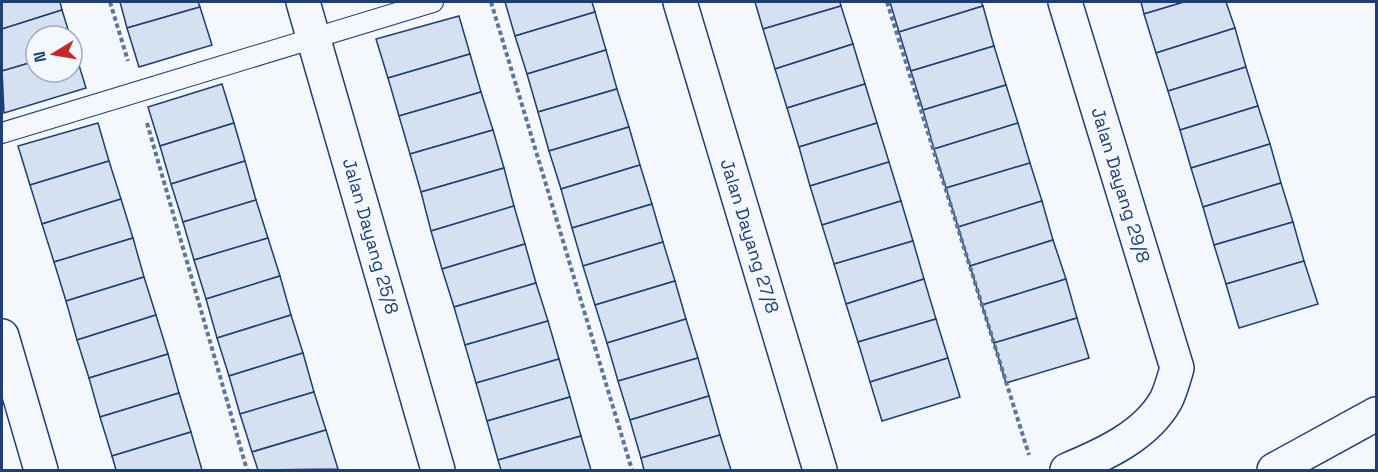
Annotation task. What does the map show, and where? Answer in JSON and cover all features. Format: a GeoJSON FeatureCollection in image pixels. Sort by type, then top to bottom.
{"type":"FeatureCollection","features":[{"type":"Feature","properties":{"kind":"street","name":"Jalan Dayang 25/8"},"geometry":{"type":"LineString","coordinates":[[303,2],[315,37],[438,471]]}},
{"type":"Feature","properties":{"kind":"street","name":"Jalan Dayang 27/8"},"geometry":{"type":"LineString","coordinates":[[680,2],[820,471]]}},
{"type":"Feature","properties":{"kind":"street","name":"Jalan Dayang 29/8"},"geometry":{"type":"LineString","coordinates":[[1065,2],[1177,368],[1166,400],[1143,428],[1105,454],[1067,471]]}},
{"type":"Feature","properties":{"kind":"street"},"geometry":{"type":"LineString","coordinates":[[2,336],[41,471]]}},
{"type":"Feature","properties":{"kind":"street"},"geometry":{"type":"LineString","coordinates":[[1274,471],[1377,414]]}},
{"type":"Feature","properties":{"kind":"lane"},"geometry":{"type":"LineString","coordinates":[[2,133],[433,2]]}},
{"type":"Feature","properties":{"kind":"path"},"geometry":{"type":"LineString","coordinates":[[110,2],[247,471]]}},
{"type":"Feature","properties":{"kind":"path"},"geometry":{"type":"LineString","coordinates":[[491,2],[632,471]]}},
{"type":"Feature","properties":{"kind":"path"},"geometry":{"type":"LineString","coordinates":[[887,2],[1030,459]]}},
{"type":"Feature","properties":{"kind":"building"},"geometry":{"type":"Polygon","coordinates":[[[2,2],[60,2],[62,10],[2,29],[2,2]]]}},
{"type":"Feature","properties":{"kind":"building"},"geometry":{"type":"Polygon","coordinates":[[[120,2],[198,2],[200,7],[127,28],[120,2]]]}},
{"type":"Feature","properties":{"kind":"building"},"geometry":{"type":"Polygon","coordinates":[[[505,2],[592,2],[595,12],[515,36],[505,2]]]}},
{"type":"Feature","properties":{"kind":"building"},"geometry":{"type":"Polygon","coordinates":[[[755,2],[840,2],[841,6],[763,29],[755,2]]]}},
{"type":"Feature","properties":{"kind":"building"},"geometry":{"type":"Polygon","coordinates":[[[890,2],[981,2],[983,6],[899,32],[890,2]]]}},
{"type":"Feature","properties":{"kind":"building"},"geometry":{"type":"Polygon","coordinates":[[[1141,2],[1184,2],[1144,14],[1141,2]]]}},
{"type":"Feature","properties":{"kind":"building"},"geometry":{"type":"Polygon","coordinates":[[[1184,2],[1226,2],[1235,28],[1156,53],[1144,14],[1184,2]]]}},
{"type":"Feature","properties":{"kind":"building"},"geometry":{"type":"Polygon","coordinates":[[[841,6],[853,44],[775,69],[763,29],[841,6]]]}},
{"type":"Feature","properties":{"kind":"building"},"geometry":{"type":"Polygon","coordinates":[[[983,6],[994,46],[911,71],[899,32],[983,6]]]}},
{"type":"Feature","properties":{"kind":"building"},"geometry":{"type":"Polygon","coordinates":[[[200,7],[212,45],[139,67],[127,28],[200,7]]]}},
{"type":"Feature","properties":{"kind":"building"},"geometry":{"type":"Polygon","coordinates":[[[62,10],[66,24],[24,24],[24,65],[2,71],[2,29],[62,10]]]}},
{"type":"Feature","properties":{"kind":"building"},"geometry":{"type":"Polygon","coordinates":[[[595,12],[606,50],[527,74],[515,36],[595,12]]]}},
{"type":"Feature","properties":{"kind":"building"},"geometry":{"type":"Polygon","coordinates":[[[459,16],[470,54],[388,78],[376,39],[459,16]]]}},
{"type":"Feature","properties":{"kind":"building"},"geometry":{"type":"Polygon","coordinates":[[[1235,28],[1246,67],[1168,91],[1156,53],[1235,28]]]}},
{"type":"Feature","properties":{"kind":"building"},"geometry":{"type":"Polygon","coordinates":[[[853,44],[865,84],[787,108],[775,69],[853,44]]]}},
{"type":"Feature","properties":{"kind":"building"},"geometry":{"type":"Polygon","coordinates":[[[994,46],[1006,85],[923,110],[911,71],[994,46]]]}},
{"type":"Feature","properties":{"kind":"building"},"geometry":{"type":"Polygon","coordinates":[[[606,50],[617,89],[538,112],[527,74],[606,50]]]}},
{"type":"Feature","properties":{"kind":"building"},"geometry":{"type":"Polygon","coordinates":[[[470,54],[481,92],[399,116],[388,78],[470,54]]]}},
{"type":"Feature","properties":{"kind":"building"},"geometry":{"type":"Polygon","coordinates":[[[24,65],[24,84],[84,84],[84,82],[86,88],[4,113],[2,71],[24,65]]]}},
{"type":"Feature","properties":{"kind":"building"},"geometry":{"type":"Polygon","coordinates":[[[1246,67],[1258,106],[1180,130],[1168,91],[1246,67]]]}},
{"type":"Feature","properties":{"kind":"building"},"geometry":{"type":"Polygon","coordinates":[[[222,84],[234,123],[160,146],[148,107],[222,84]]]}},
{"type":"Feature","properties":{"kind":"building"},"geometry":{"type":"Polygon","coordinates":[[[865,84],[877,123],[799,147],[787,108],[865,84]]]}},
{"type":"Feature","properties":{"kind":"building"},"geometry":{"type":"Polygon","coordinates":[[[1006,85],[1018,123],[934,149],[923,110],[1006,85]]]}},
{"type":"Feature","properties":{"kind":"building"},"geometry":{"type":"Polygon","coordinates":[[[617,89],[629,127],[549,151],[538,112],[617,89]]]}},
{"type":"Feature","properties":{"kind":"building"},"geometry":{"type":"Polygon","coordinates":[[[481,92],[493,130],[410,154],[399,116],[481,92]]]}},
{"type":"Feature","properties":{"kind":"building"},"geometry":{"type":"Polygon","coordinates":[[[1258,106],[1270,144],[1191,168],[1180,130],[1258,106]]]}},
{"type":"Feature","properties":{"kind":"building"},"geometry":{"type":"Polygon","coordinates":[[[98,123],[109,161],[30,185],[18,146],[98,123]]]}},
{"type":"Feature","properties":{"kind":"building"},"geometry":{"type":"Polygon","coordinates":[[[234,123],[245,161],[171,184],[160,146],[234,123]]]}},
{"type":"Feature","properties":{"kind":"building"},"geometry":{"type":"Polygon","coordinates":[[[877,123],[889,162],[810,186],[799,147],[877,123]]]}},
{"type":"Feature","properties":{"kind":"building"},"geometry":{"type":"Polygon","coordinates":[[[1018,123],[1030,163],[946,188],[934,149],[1018,123]]]}},
{"type":"Feature","properties":{"kind":"building"},"geometry":{"type":"Polygon","coordinates":[[[629,127],[640,165],[561,189],[549,151],[629,127]]]}},
{"type":"Feature","properties":{"kind":"building"},"geometry":{"type":"Polygon","coordinates":[[[493,130],[504,168],[421,192],[410,154],[493,130]]]}},
{"type":"Feature","properties":{"kind":"building"},"geometry":{"type":"Polygon","coordinates":[[[1270,144],[1281,183],[1203,207],[1191,168],[1270,144]]]}},
{"type":"Feature","properties":{"kind":"building"},"geometry":{"type":"Polygon","coordinates":[[[109,161],[121,199],[42,224],[30,185],[109,161]]]}},
{"type":"Feature","properties":{"kind":"building"},"geometry":{"type":"Polygon","coordinates":[[[245,161],[256,200],[183,222],[171,184],[245,161]]]}},
{"type":"Feature","properties":{"kind":"building"},"geometry":{"type":"Polygon","coordinates":[[[889,162],[901,201],[822,225],[810,186],[889,162]]]}},
{"type":"Feature","properties":{"kind":"building"},"geometry":{"type":"Polygon","coordinates":[[[1030,163],[1042,201],[958,227],[946,188],[1030,163]]]}},
{"type":"Feature","properties":{"kind":"building"},"geometry":{"type":"Polygon","coordinates":[[[640,165],[652,204],[572,228],[561,189],[640,165]]]}},
{"type":"Feature","properties":{"kind":"building"},"geometry":{"type":"Polygon","coordinates":[[[504,168],[514,206],[431,231],[421,192],[504,168]]]}},
{"type":"Feature","properties":{"kind":"building"},"geometry":{"type":"Polygon","coordinates":[[[1281,183],[1293,222],[1214,245],[1203,207],[1281,183]]]}},
{"type":"Feature","properties":{"kind":"building"},"geometry":{"type":"Polygon","coordinates":[[[121,199],[133,238],[54,262],[42,224],[121,199]]]}},
{"type":"Feature","properties":{"kind":"building"},"geometry":{"type":"Polygon","coordinates":[[[256,200],[268,238],[194,260],[183,222],[256,200]]]}},
{"type":"Feature","properties":{"kind":"building"},"geometry":{"type":"Polygon","coordinates":[[[901,201],[913,241],[834,264],[822,225],[901,201]]]}},
{"type":"Feature","properties":{"kind":"building"},"geometry":{"type":"Polygon","coordinates":[[[1042,201],[1053,240],[970,266],[958,227],[1042,201]]]}},
{"type":"Feature","properties":{"kind":"building"},"geometry":{"type":"Polygon","coordinates":[[[652,204],[663,242],[583,266],[572,228],[652,204]]]}},
{"type":"Feature","properties":{"kind":"building"},"geometry":{"type":"Polygon","coordinates":[[[514,206],[525,244],[442,269],[431,231],[514,206]]]}},
{"type":"Feature","properties":{"kind":"building"},"geometry":{"type":"Polygon","coordinates":[[[1293,222],[1304,261],[1226,284],[1214,245],[1293,222]]]}},
{"type":"Feature","properties":{"kind":"building"},"geometry":{"type":"Polygon","coordinates":[[[133,238],[144,277],[66,301],[54,262],[133,238]]]}},
{"type":"Feature","properties":{"kind":"building"},"geometry":{"type":"Polygon","coordinates":[[[268,238],[280,276],[206,299],[194,260],[268,238]]]}},
{"type":"Feature","properties":{"kind":"building"},"geometry":{"type":"Polygon","coordinates":[[[1053,240],[1066,279],[982,305],[970,266],[1053,240]]]}},
{"type":"Feature","properties":{"kind":"building"},"geometry":{"type":"Polygon","coordinates":[[[913,241],[924,279],[846,304],[834,264],[913,241]]]}},
{"type":"Feature","properties":{"kind":"building"},"geometry":{"type":"Polygon","coordinates":[[[663,242],[675,281],[595,305],[583,266],[663,242]]]}},
{"type":"Feature","properties":{"kind":"building"},"geometry":{"type":"Polygon","coordinates":[[[525,244],[536,283],[454,307],[442,269],[525,244]]]}},
{"type":"Feature","properties":{"kind":"building"},"geometry":{"type":"Polygon","coordinates":[[[1304,261],[1318,304],[1239,328],[1226,284],[1304,261]]]}},
{"type":"Feature","properties":{"kind":"building"},"geometry":{"type":"Polygon","coordinates":[[[280,276],[291,315],[217,338],[206,299],[280,276]]]}},
{"type":"Feature","properties":{"kind":"building"},"geometry":{"type":"Polygon","coordinates":[[[144,277],[156,315],[77,340],[66,301],[144,277]]]}},
{"type":"Feature","properties":{"kind":"building"},"geometry":{"type":"Polygon","coordinates":[[[924,279],[936,319],[858,342],[846,304],[924,279]]]}},
{"type":"Feature","properties":{"kind":"building"},"geometry":{"type":"Polygon","coordinates":[[[1066,279],[1077,318],[994,343],[982,305],[1066,279]]]}},
{"type":"Feature","properties":{"kind":"building"},"geometry":{"type":"Polygon","coordinates":[[[675,281],[686,319],[607,343],[595,305],[675,281]]]}},
{"type":"Feature","properties":{"kind":"building"},"geometry":{"type":"Polygon","coordinates":[[[536,283],[548,321],[465,345],[454,307],[536,283]]]}},
{"type":"Feature","properties":{"kind":"building"},"geometry":{"type":"Polygon","coordinates":[[[156,315],[168,354],[89,378],[77,340],[156,315]]]}},
{"type":"Feature","properties":{"kind":"building"},"geometry":{"type":"Polygon","coordinates":[[[291,315],[303,353],[229,376],[217,338],[291,315]]]}},
{"type":"Feature","properties":{"kind":"building"},"geometry":{"type":"Polygon","coordinates":[[[1077,318],[1089,358],[1006,383],[994,343],[1077,318]]]}},
{"type":"Feature","properties":{"kind":"building"},"geometry":{"type":"Polygon","coordinates":[[[686,319],[698,358],[618,381],[607,343],[686,319]]]}},
{"type":"Feature","properties":{"kind":"building"},"geometry":{"type":"Polygon","coordinates":[[[936,319],[948,358],[870,382],[858,342],[936,319]]]}},
{"type":"Feature","properties":{"kind":"building"},"geometry":{"type":"Polygon","coordinates":[[[548,321],[559,359],[476,383],[465,345],[548,321]]]}},
{"type":"Feature","properties":{"kind":"building"},"geometry":{"type":"Polygon","coordinates":[[[303,353],[314,392],[240,414],[229,376],[303,353]]]}},
{"type":"Feature","properties":{"kind":"building"},"geometry":{"type":"Polygon","coordinates":[[[168,354],[179,393],[100,417],[89,378],[168,354]]]}},
{"type":"Feature","properties":{"kind":"building"},"geometry":{"type":"Polygon","coordinates":[[[698,358],[709,396],[630,420],[618,381],[698,358]]]}},
{"type":"Feature","properties":{"kind":"building"},"geometry":{"type":"Polygon","coordinates":[[[948,358],[960,397],[882,421],[870,382],[948,358]]]}},
{"type":"Feature","properties":{"kind":"building"},"geometry":{"type":"Polygon","coordinates":[[[559,359],[570,397],[487,421],[476,383],[559,359]]]}},
{"type":"Feature","properties":{"kind":"building"},"geometry":{"type":"Polygon","coordinates":[[[314,392],[326,430],[252,452],[240,414],[314,392]]]}},
{"type":"Feature","properties":{"kind":"building"},"geometry":{"type":"Polygon","coordinates":[[[179,393],[191,432],[112,456],[100,417],[179,393]]]}},
{"type":"Feature","properties":{"kind":"building"},"geometry":{"type":"Polygon","coordinates":[[[709,396],[720,435],[641,458],[630,420],[709,396]]]}},
{"type":"Feature","properties":{"kind":"building"},"geometry":{"type":"Polygon","coordinates":[[[570,397],[581,436],[498,460],[487,421],[570,397]]]}},
{"type":"Feature","properties":{"kind":"building"},"geometry":{"type":"Polygon","coordinates":[[[326,430],[338,469],[258,470],[252,452],[326,430]]]}},
{"type":"Feature","properties":{"kind":"building"},"geometry":{"type":"Polygon","coordinates":[[[191,432],[202,470],[116,470],[112,456],[191,432]]]}},
{"type":"Feature","properties":{"kind":"building"},"geometry":{"type":"Polygon","coordinates":[[[720,435],[731,470],[644,470],[641,458],[720,435]]]}},
{"type":"Feature","properties":{"kind":"building"},"geometry":{"type":"Polygon","coordinates":[[[581,436],[591,470],[501,470],[498,460],[581,436]]]}}]}
